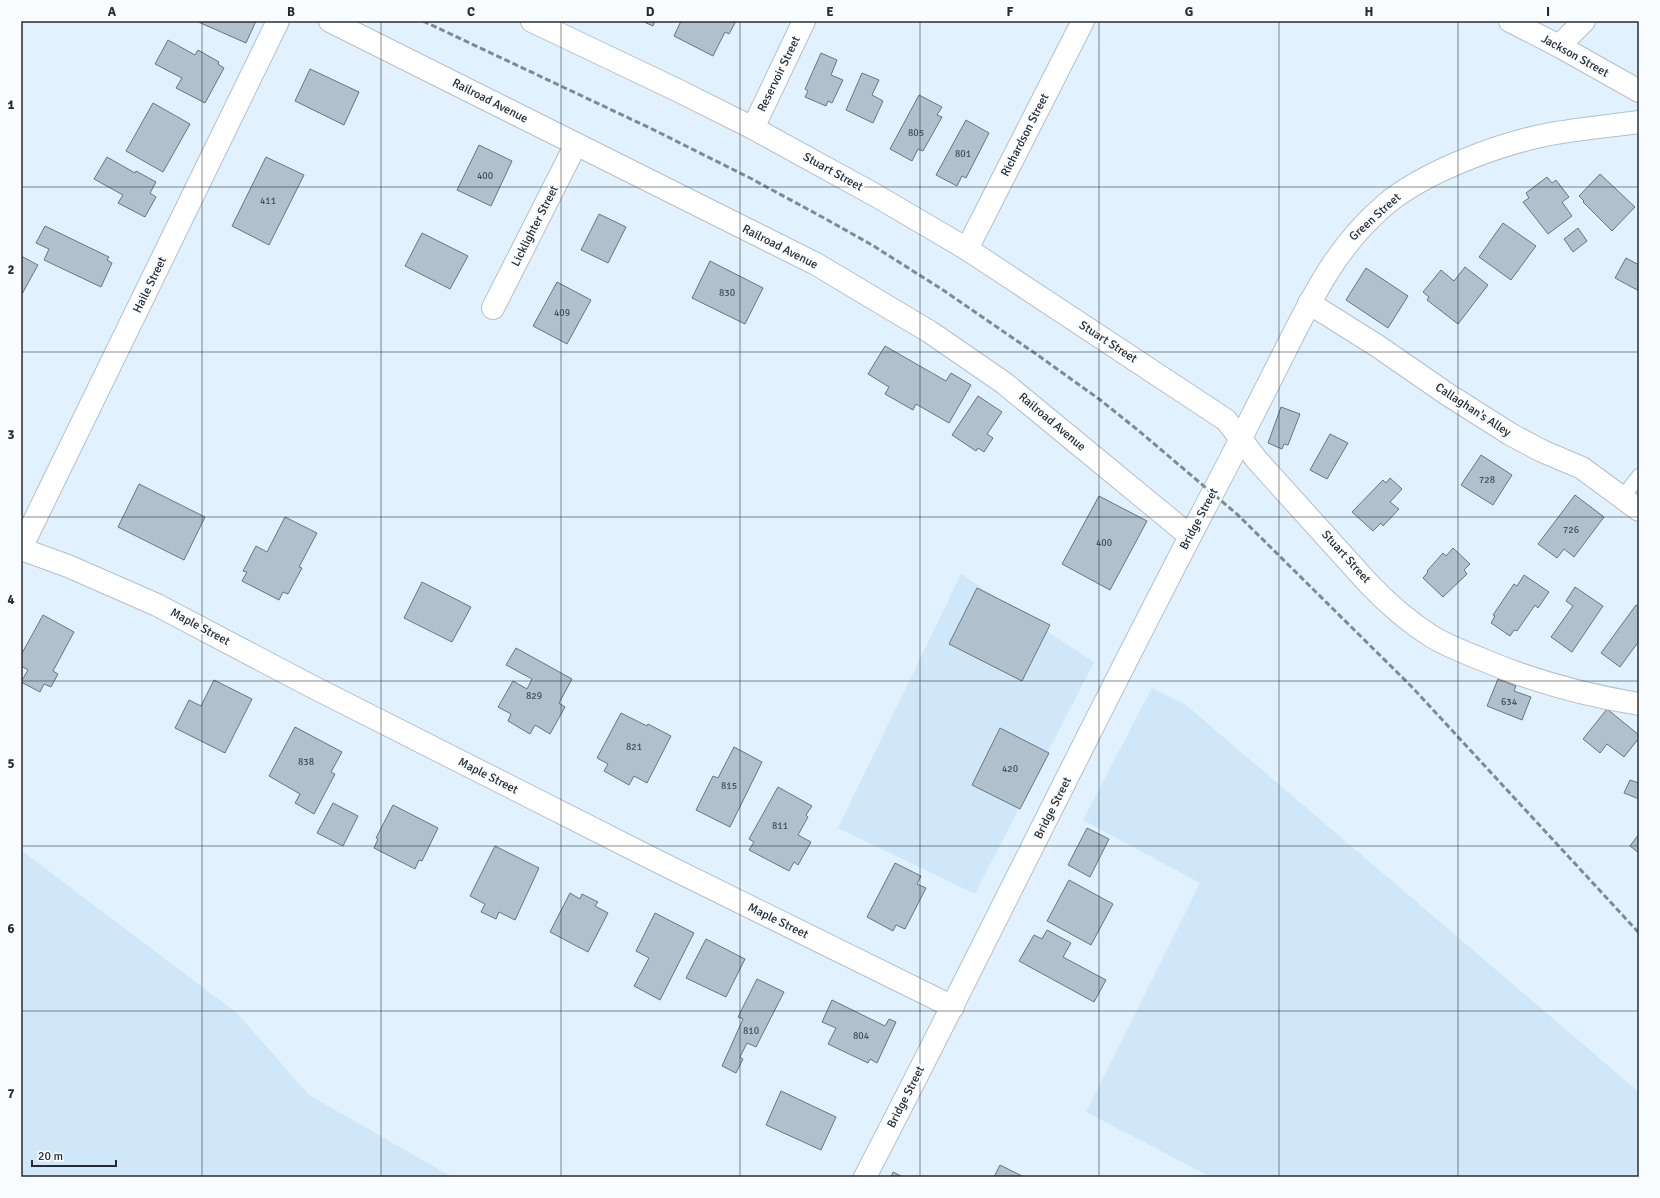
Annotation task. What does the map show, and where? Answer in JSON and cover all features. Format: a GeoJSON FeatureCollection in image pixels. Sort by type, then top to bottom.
{"type":"FeatureCollection","features":[{"type":"Feature","properties":{"kind":"street","name":"Haile Street"},"geometry":{"type":"LineString","coordinates":[[21,548],[278,21]]}},
{"type":"Feature","properties":{"kind":"street","name":"Railroad Avenue"},"geometry":{"type":"LineString","coordinates":[[330,21],[816,264],[930,332],[1004,383],[1190,536]]}},
{"type":"Feature","properties":{"kind":"street","name":"Stuart Street"},"geometry":{"type":"LineString","coordinates":[[532,21],[670,86],[753,128],[875,195],[967,249],[1226,420],[1256,459],[1368,583],[1385,600],[1431,636],[1459,651],[1527,677],[1587,695],[1639,704]]}},
{"type":"Feature","properties":{"kind":"street","name":"Reservoir Street"},"geometry":{"type":"LineString","coordinates":[[753,128],[804,21]]}},
{"type":"Feature","properties":{"kind":"street","name":"Richardson Street"},"geometry":{"type":"LineString","coordinates":[[967,249],[1083,21]]}},
{"type":"Feature","properties":{"kind":"street","name":"Jackson Street"},"geometry":{"type":"LineString","coordinates":[[1510,21],[1559,46],[1639,91]]}},
{"type":"Feature","properties":{"kind":"street"},"geometry":{"type":"LineString","coordinates":[[1559,46],[1584,21]]}},
{"type":"Feature","properties":{"kind":"street","name":"Green Street"},"geometry":{"type":"LineString","coordinates":[[1241,439],[1309,304],[1334,260],[1353,236],[1384,206],[1418,183],[1446,169],[1479,156],[1548,135],[1639,122]]}},
{"type":"Feature","properties":{"kind":"street","name":"Licklighter Street"},"geometry":{"type":"LineString","coordinates":[[493,308],[576,144]]}},
{"type":"Feature","properties":{"kind":"street","name":"Callaghan's Alley"},"geometry":{"type":"LineString","coordinates":[[1309,304],[1376,344],[1447,394],[1510,434],[1535,448],[1582,468],[1631,504]]}},
{"type":"Feature","properties":{"kind":"street","name":"Bridge Street"},"geometry":{"type":"LineString","coordinates":[[865,1177],[953,1007],[1190,536],[1241,439]]}},
{"type":"Feature","properties":{"kind":"street","name":"Maple Street"},"geometry":{"type":"LineString","coordinates":[[21,548],[68,566],[157,605],[311,686],[632,848],[953,1007]]}},
{"type":"Feature","properties":{"kind":"lane"},"geometry":{"type":"LineString","coordinates":[[1631,504],[1639,476]]}},
{"type":"Feature","properties":{"kind":"shaded area"},"geometry":{"type":"Polygon","coordinates":[[[961,574],[1094,662],[975,894],[838,828],[961,574]]]}},
{"type":"Feature","properties":{"kind":"shaded area"},"geometry":{"type":"Polygon","coordinates":[[[1152,688],[1186,705],[1639,1092],[1639,1177],[1211,1177],[1086,1112],[1200,883],[1083,820],[1152,688]]]}},
{"type":"Feature","properties":{"kind":"shaded area"},"geometry":{"type":"Polygon","coordinates":[[[21,850],[238,1014],[309,1095],[452,1177],[21,1177],[21,850]]]}},
{"type":"Feature","properties":{"kind":"building"},"geometry":{"type":"Polygon","coordinates":[[[196,21],[256,21],[246,43],[196,21]]]}},
{"type":"Feature","properties":{"kind":"building"},"geometry":{"type":"Polygon","coordinates":[[[642,21],[655,21],[653,26],[642,21]]]}},
{"type":"Feature","properties":{"kind":"building"},"geometry":{"type":"Polygon","coordinates":[[[681,21],[736,21],[729,34],[725,32],[713,56],[674,36],[681,21]]]}},
{"type":"Feature","properties":{"kind":"building"},"geometry":{"type":"Polygon","coordinates":[[[168,40],[195,55],[198,50],[219,62],[218,64],[224,68],[205,103],[176,88],[182,78],[155,64],[168,40]]]}},
{"type":"Feature","properties":{"kind":"building"},"geometry":{"type":"Polygon","coordinates":[[[821,53],[837,60],[831,75],[843,80],[832,103],[828,101],[826,106],[805,97],[808,91],[805,89],[821,53]]]}},
{"type":"Feature","properties":{"kind":"building"},"geometry":{"type":"Polygon","coordinates":[[[310,69],[359,92],[344,125],[295,101],[310,69]]]}},
{"type":"Feature","properties":{"kind":"building"},"geometry":{"type":"Polygon","coordinates":[[[862,73],[879,80],[872,95],[883,101],[873,123],[846,110],[862,73]]]}},
{"type":"Feature","properties":{"kind":"building"},"geometry":{"type":"Polygon","coordinates":[[[919,95],[942,107],[937,115],[942,117],[923,151],[918,149],[912,161],[890,149],[919,95]]]}},
{"type":"Feature","properties":{"kind":"building"},"geometry":{"type":"Polygon","coordinates":[[[153,103],[190,124],[163,172],[126,151],[153,103]]]}},
{"type":"Feature","properties":{"kind":"building"},"geometry":{"type":"Polygon","coordinates":[[[966,120],[989,133],[966,178],[962,176],[957,186],[936,175],[966,120]]]}},
{"type":"Feature","properties":{"kind":"building"},"geometry":{"type":"Polygon","coordinates":[[[479,145],[512,161],[491,206],[457,190],[479,145]]]}},
{"type":"Feature","properties":{"kind":"building"},"geometry":{"type":"Polygon","coordinates":[[[107,157],[135,173],[136,171],[156,182],[150,193],[156,197],[145,217],[118,203],[123,195],[94,179],[107,157]]]}},
{"type":"Feature","properties":{"kind":"building"},"geometry":{"type":"Polygon","coordinates":[[[266,157],[304,175],[269,245],[232,226],[266,157]]]}},
{"type":"Feature","properties":{"kind":"building"},"geometry":{"type":"Polygon","coordinates":[[[1600,174],[1635,207],[1612,231],[1583,202],[1584,201],[1579,196],[1600,174]]]}},
{"type":"Feature","properties":{"kind":"building"},"geometry":{"type":"Polygon","coordinates":[[[1547,177],[1552,183],[1556,180],[1569,197],[1562,202],[1572,216],[1548,234],[1523,202],[1529,198],[1526,193],[1547,177]]]}},
{"type":"Feature","properties":{"kind":"building"},"geometry":{"type":"Polygon","coordinates":[[[599,214],[626,227],[608,263],[581,250],[599,214]]]}},
{"type":"Feature","properties":{"kind":"building"},"geometry":{"type":"Polygon","coordinates":[[[1503,223],[1536,246],[1511,280],[1479,257],[1503,223]]]}},
{"type":"Feature","properties":{"kind":"building"},"geometry":{"type":"Polygon","coordinates":[[[45,226],[109,257],[107,260],[112,263],[101,287],[44,260],[49,249],[36,243],[45,226]]]}},
{"type":"Feature","properties":{"kind":"building"},"geometry":{"type":"Polygon","coordinates":[[[1578,228],[1587,241],[1573,252],[1564,239],[1578,228]]]}},
{"type":"Feature","properties":{"kind":"building"},"geometry":{"type":"Polygon","coordinates":[[[422,233],[468,256],[450,289],[405,266],[422,233]]]}},
{"type":"Feature","properties":{"kind":"building"},"geometry":{"type":"Polygon","coordinates":[[[21,256],[38,265],[22,294],[21,294],[21,256]]]}},
{"type":"Feature","properties":{"kind":"building"},"geometry":{"type":"Polygon","coordinates":[[[1626,258],[1639,265],[1639,291],[1615,278],[1626,258]]]}},
{"type":"Feature","properties":{"kind":"building"},"geometry":{"type":"Polygon","coordinates":[[[710,261],[763,288],[745,324],[692,298],[710,261]]]}},
{"type":"Feature","properties":{"kind":"building"},"geometry":{"type":"Polygon","coordinates":[[[1465,267],[1488,285],[1458,324],[1427,300],[1429,297],[1423,292],[1441,270],[1454,281],[1465,267]]]}},
{"type":"Feature","properties":{"kind":"building"},"geometry":{"type":"Polygon","coordinates":[[[1366,268],[1408,296],[1388,328],[1346,300],[1366,268]]]}},
{"type":"Feature","properties":{"kind":"building"},"geometry":{"type":"Polygon","coordinates":[[[557,282],[591,300],[567,344],[533,326],[557,282]]]}},
{"type":"Feature","properties":{"kind":"building"},"geometry":{"type":"Polygon","coordinates":[[[885,346],[946,381],[951,373],[971,385],[949,423],[916,404],[913,410],[885,394],[889,387],[868,374],[885,346]]]}},
{"type":"Feature","properties":{"kind":"building"},"geometry":{"type":"Polygon","coordinates":[[[978,396],[1002,412],[987,434],[993,438],[984,452],[978,448],[976,451],[952,435],[978,396]]]}},
{"type":"Feature","properties":{"kind":"building"},"geometry":{"type":"Polygon","coordinates":[[[1281,407],[1300,414],[1288,445],[1284,444],[1282,449],[1268,443],[1281,407]]]}},
{"type":"Feature","properties":{"kind":"building"},"geometry":{"type":"Polygon","coordinates":[[[1330,434],[1348,443],[1327,479],[1310,470],[1330,434]]]}},
{"type":"Feature","properties":{"kind":"building"},"geometry":{"type":"Polygon","coordinates":[[[1481,455],[1512,475],[1493,505],[1461,485],[1481,455]]]}},
{"type":"Feature","properties":{"kind":"building"},"geometry":{"type":"Polygon","coordinates":[[[1390,478],[1402,489],[1390,502],[1399,509],[1383,526],[1381,523],[1373,531],[1352,512],[1383,480],[1386,483],[1390,478]]]}},
{"type":"Feature","properties":{"kind":"building"},"geometry":{"type":"Polygon","coordinates":[[[139,484],[205,517],[184,560],[118,527],[139,484]]]}},
{"type":"Feature","properties":{"kind":"building"},"geometry":{"type":"Polygon","coordinates":[[[1575,495],[1604,517],[1574,557],[1564,549],[1557,558],[1538,544],[1575,495]]]}},
{"type":"Feature","properties":{"kind":"building"},"geometry":{"type":"Polygon","coordinates":[[[1099,496],[1147,521],[1110,590],[1062,564],[1099,496]]]}},
{"type":"Feature","properties":{"kind":"building"},"geometry":{"type":"Polygon","coordinates":[[[285,517],[317,533],[299,567],[302,568],[288,594],[283,592],[279,600],[242,581],[247,572],[243,571],[256,546],[267,552],[285,517]]]}},
{"type":"Feature","properties":{"kind":"building"},"geometry":{"type":"Polygon","coordinates":[[[1453,548],[1470,564],[1464,570],[1467,574],[1443,597],[1423,578],[1428,572],[1427,571],[1443,553],[1446,556],[1453,548]]]}},
{"type":"Feature","properties":{"kind":"building"},"geometry":{"type":"Polygon","coordinates":[[[1524,575],[1549,592],[1538,608],[1535,605],[1517,631],[1514,630],[1510,636],[1491,623],[1495,616],[1493,615],[1514,584],[1517,586],[1524,575]]]}},
{"type":"Feature","properties":{"kind":"building"},"geometry":{"type":"Polygon","coordinates":[[[422,582],[471,607],[452,642],[404,618],[422,582]]]}},
{"type":"Feature","properties":{"kind":"building"},"geometry":{"type":"Polygon","coordinates":[[[1575,587],[1603,606],[1572,652],[1551,637],[1573,606],[1566,601],[1575,587]]]}},
{"type":"Feature","properties":{"kind":"building"},"geometry":{"type":"Polygon","coordinates":[[[977,588],[1050,625],[1022,681],[949,644],[977,588]]]}},
{"type":"Feature","properties":{"kind":"building"},"geometry":{"type":"Polygon","coordinates":[[[1636,605],[1639,607],[1639,641],[1620,667],[1601,653],[1636,605]]]}},
{"type":"Feature","properties":{"kind":"building"},"geometry":{"type":"Polygon","coordinates":[[[43,615],[74,632],[53,671],[58,674],[51,687],[44,684],[40,692],[21,682],[28,670],[21,666],[21,655],[43,615]]]}},
{"type":"Feature","properties":{"kind":"building"},"geometry":{"type":"Polygon","coordinates":[[[516,648],[572,679],[559,703],[565,707],[550,734],[535,725],[530,734],[508,721],[511,714],[498,707],[513,681],[527,689],[532,679],[506,665],[516,648]]]}},
{"type":"Feature","properties":{"kind":"building"},"geometry":{"type":"Polygon","coordinates":[[[1498,679],[1516,686],[1514,691],[1531,697],[1522,720],[1487,706],[1498,679]]]}},
{"type":"Feature","properties":{"kind":"building"},"geometry":{"type":"Polygon","coordinates":[[[214,680],[252,699],[225,753],[175,728],[189,700],[201,706],[214,680]]]}},
{"type":"Feature","properties":{"kind":"building"},"geometry":{"type":"Polygon","coordinates":[[[1607,709],[1639,735],[1639,738],[1624,757],[1607,744],[1600,753],[1583,739],[1607,709]]]}},
{"type":"Feature","properties":{"kind":"building"},"geometry":{"type":"Polygon","coordinates":[[[621,713],[647,726],[648,724],[671,736],[647,783],[634,776],[629,785],[604,771],[608,764],[597,758],[621,713]]]}},
{"type":"Feature","properties":{"kind":"building"},"geometry":{"type":"Polygon","coordinates":[[[295,727],[342,752],[331,772],[335,774],[314,814],[295,803],[300,794],[269,776],[295,727]]]}},
{"type":"Feature","properties":{"kind":"building"},"geometry":{"type":"Polygon","coordinates":[[[1000,728],[1049,753],[1020,809],[972,785],[1000,728]]]}},
{"type":"Feature","properties":{"kind":"building"},"geometry":{"type":"Polygon","coordinates":[[[734,747],[762,762],[730,827],[696,810],[713,776],[718,778],[734,747]]]}},
{"type":"Feature","properties":{"kind":"building"},"geometry":{"type":"Polygon","coordinates":[[[1630,780],[1639,783],[1639,799],[1624,793],[1630,780]]]}},
{"type":"Feature","properties":{"kind":"building"},"geometry":{"type":"Polygon","coordinates":[[[778,787],[812,806],[806,815],[808,817],[798,835],[811,842],[798,865],[794,862],[789,871],[749,850],[754,842],[749,839],[778,787]]]}},
{"type":"Feature","properties":{"kind":"building"},"geometry":{"type":"Polygon","coordinates":[[[333,803],[358,816],[343,846],[317,833],[333,803]]]}},
{"type":"Feature","properties":{"kind":"building"},"geometry":{"type":"Polygon","coordinates":[[[393,805],[438,828],[422,861],[419,860],[415,869],[374,848],[378,839],[376,838],[393,805]]]}},
{"type":"Feature","properties":{"kind":"building"},"geometry":{"type":"Polygon","coordinates":[[[1087,828],[1109,839],[1090,877],[1068,865],[1087,828]]]}},
{"type":"Feature","properties":{"kind":"building"},"geometry":{"type":"Polygon","coordinates":[[[1639,834],[1639,853],[1630,846],[1639,834]]]}},
{"type":"Feature","properties":{"kind":"building"},"geometry":{"type":"Polygon","coordinates":[[[495,846],[539,868],[515,920],[499,912],[496,919],[481,912],[485,904],[470,896],[495,846]]]}},
{"type":"Feature","properties":{"kind":"building"},"geometry":{"type":"Polygon","coordinates":[[[895,863],[921,876],[917,884],[926,888],[905,929],[896,925],[893,931],[867,917],[895,863]]]}},
{"type":"Feature","properties":{"kind":"building"},"geometry":{"type":"Polygon","coordinates":[[[1069,880],[1113,904],[1091,945],[1047,921],[1069,880]]]}},
{"type":"Feature","properties":{"kind":"building"},"geometry":{"type":"Polygon","coordinates":[[[570,893],[580,899],[582,894],[598,902],[595,906],[608,913],[588,952],[550,932],[570,893]]]}},
{"type":"Feature","properties":{"kind":"building"},"geometry":{"type":"Polygon","coordinates":[[[655,913],[694,933],[660,1000],[634,986],[649,958],[636,951],[655,913]]]}},
{"type":"Feature","properties":{"kind":"building"},"geometry":{"type":"Polygon","coordinates":[[[1047,930],[1071,943],[1063,957],[1106,980],[1094,1002],[1019,961],[1034,935],[1042,939],[1047,930]]]}},
{"type":"Feature","properties":{"kind":"building"},"geometry":{"type":"Polygon","coordinates":[[[706,939],[745,959],[726,997],[686,978],[706,939]]]}},
{"type":"Feature","properties":{"kind":"building"},"geometry":{"type":"Polygon","coordinates":[[[757,979],[784,992],[756,1047],[747,1043],[740,1057],[743,1059],[736,1073],[722,1066],[743,1019],[738,1017],[757,979]]]}},
{"type":"Feature","properties":{"kind":"building"},"geometry":{"type":"Polygon","coordinates":[[[832,1000],[885,1026],[889,1019],[896,1022],[877,1063],[870,1059],[868,1063],[828,1044],[836,1028],[822,1022],[832,1000]]]}},
{"type":"Feature","properties":{"kind":"building"},"geometry":{"type":"Polygon","coordinates":[[[781,1091],[836,1117],[821,1150],[766,1125],[781,1091]]]}},
{"type":"Feature","properties":{"kind":"building"},"geometry":{"type":"Polygon","coordinates":[[[1000,1165],[1024,1177],[994,1177],[1000,1165]]]}},
{"type":"Feature","properties":{"kind":"building"},"geometry":{"type":"Polygon","coordinates":[[[893,1172],[903,1177],[891,1177],[893,1172]]]}},
{"type":"Feature","properties":{"kind":"railway"},"geometry":{"type":"LineString","coordinates":[[423,21],[652,129],[750,178],[824,218],[872,245],[943,290],[1099,399],[1238,515],[1412,687],[1639,933]]}}]}
